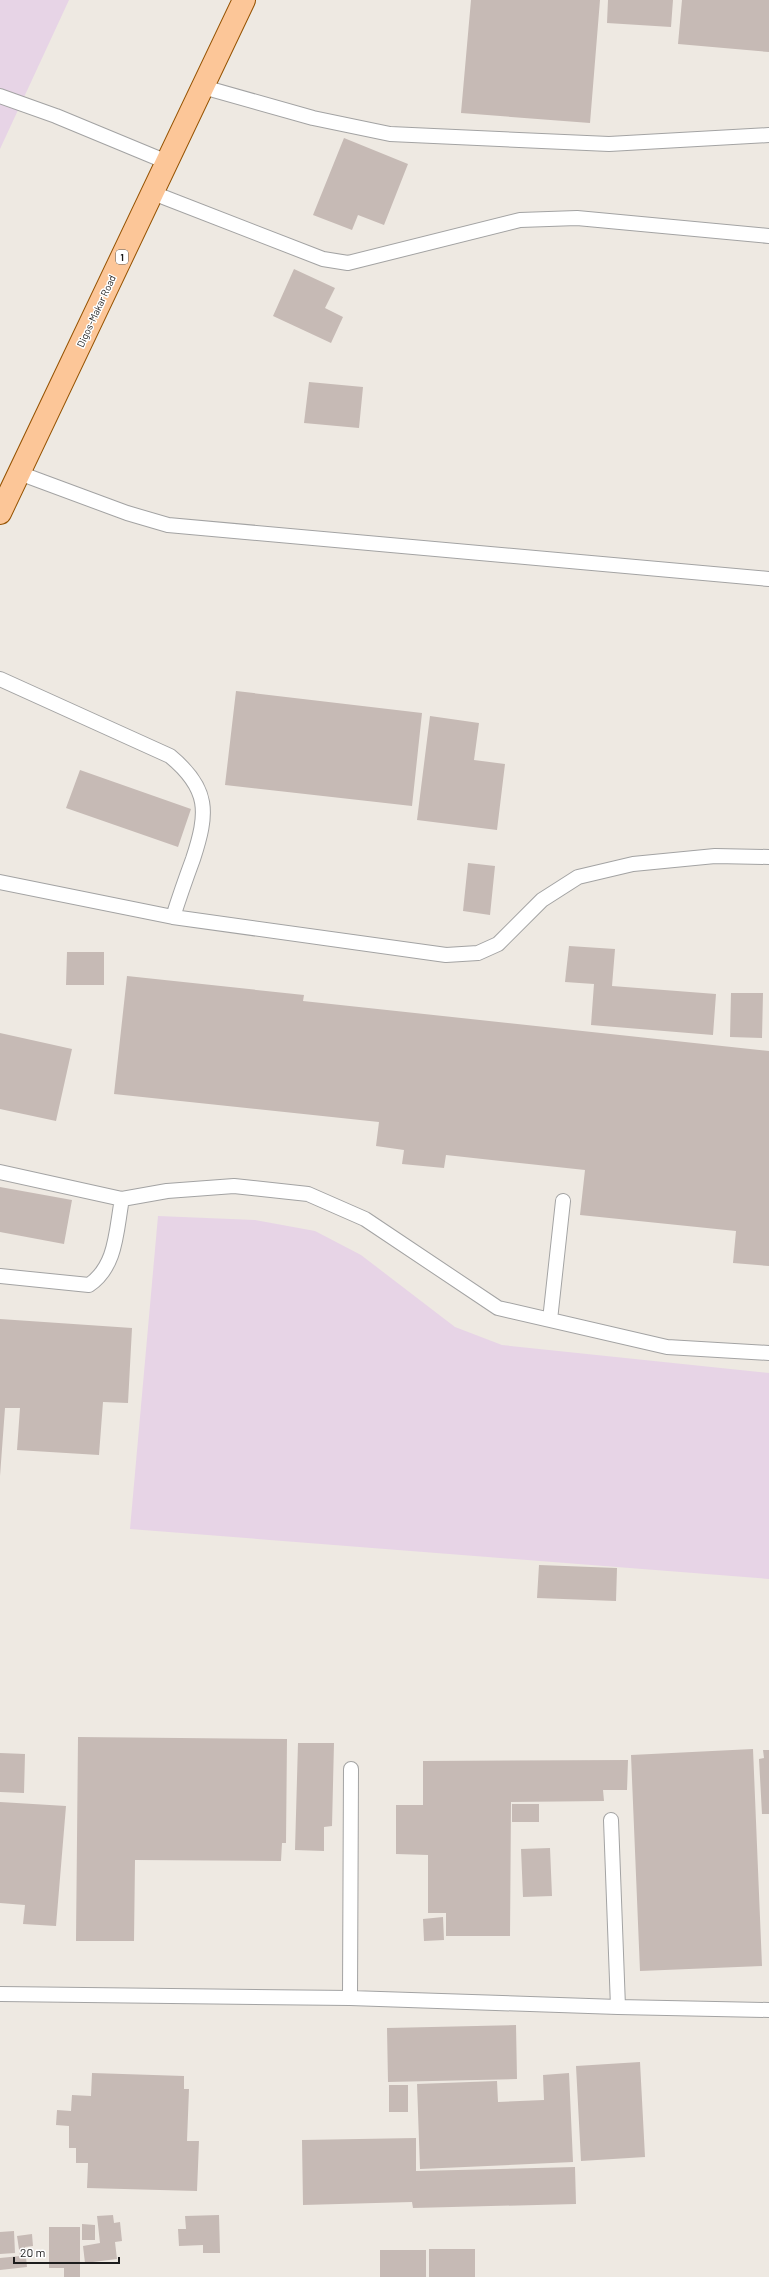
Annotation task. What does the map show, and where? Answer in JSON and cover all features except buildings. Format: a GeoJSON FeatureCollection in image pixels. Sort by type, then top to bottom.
{"type":"FeatureCollection","features":[{"type":"Feature","properties":{"kind":"main road","name":"Digos-Makar Road"},"geometry":{"type":"LineString","coordinates":[[0,513],[244,0]]}},
{"type":"Feature","properties":{"kind":"lane"},"geometry":{"type":"LineString","coordinates":[[203,87],[313,118],[390,134],[609,144],[769,135]]}},
{"type":"Feature","properties":{"kind":"lane"},"geometry":{"type":"LineString","coordinates":[[0,96],[56,116],[167,162]]}},
{"type":"Feature","properties":{"kind":"lane"},"geometry":{"type":"LineString","coordinates":[[153,193],[323,259],[348,263],[520,220],[577,218],[769,236]]}},
{"type":"Feature","properties":{"kind":"lane"},"geometry":{"type":"LineString","coordinates":[[19,473],[127,513],[168,524],[769,579]]}},
{"type":"Feature","properties":{"kind":"lane"},"geometry":{"type":"LineString","coordinates":[[0,679],[170,756],[184,768],[193,780],[199,792],[204,811],[202,831],[172,917]]}},
{"type":"Feature","properties":{"kind":"lane"},"geometry":{"type":"LineString","coordinates":[[0,882],[172,917],[438,954],[463,955],[478,953],[498,944],[542,900],[578,877],[633,864],[715,856],[769,857]]}},
{"type":"Feature","properties":{"kind":"lane"},"geometry":{"type":"LineString","coordinates":[[0,1172],[122,1199],[167,1191],[234,1186],[308,1194],[365,1219],[498,1308],[667,1347],[769,1353]]}},
{"type":"Feature","properties":{"kind":"lane"},"geometry":{"type":"LineString","coordinates":[[0,1276],[89,1285],[101,1277],[110,1261],[122,1199]]}},
{"type":"Feature","properties":{"kind":"lane"},"geometry":{"type":"LineString","coordinates":[[550,1320],[563,1201]]}},
{"type":"Feature","properties":{"kind":"lane"},"geometry":{"type":"LineString","coordinates":[[350,1998],[351,1768]]}},
{"type":"Feature","properties":{"kind":"lane"},"geometry":{"type":"LineString","coordinates":[[611,1820],[618,2007]]}},
{"type":"Feature","properties":{"kind":"lane"},"geometry":{"type":"LineString","coordinates":[[0,1994],[350,1998],[618,2007],[769,2010]]}},
{"type":"Feature","properties":{"kind":"shaded area"},"geometry":{"type":"Polygon","coordinates":[[[0,0],[69,0],[0,149],[0,0]]]}},
{"type":"Feature","properties":{"kind":"shaded area"},"geometry":{"type":"Polygon","coordinates":[[[158,1216],[255,1220],[315,1231],[361,1255],[455,1327],[502,1345],[769,1373],[769,1579],[130,1529],[158,1216]]]}}]}
